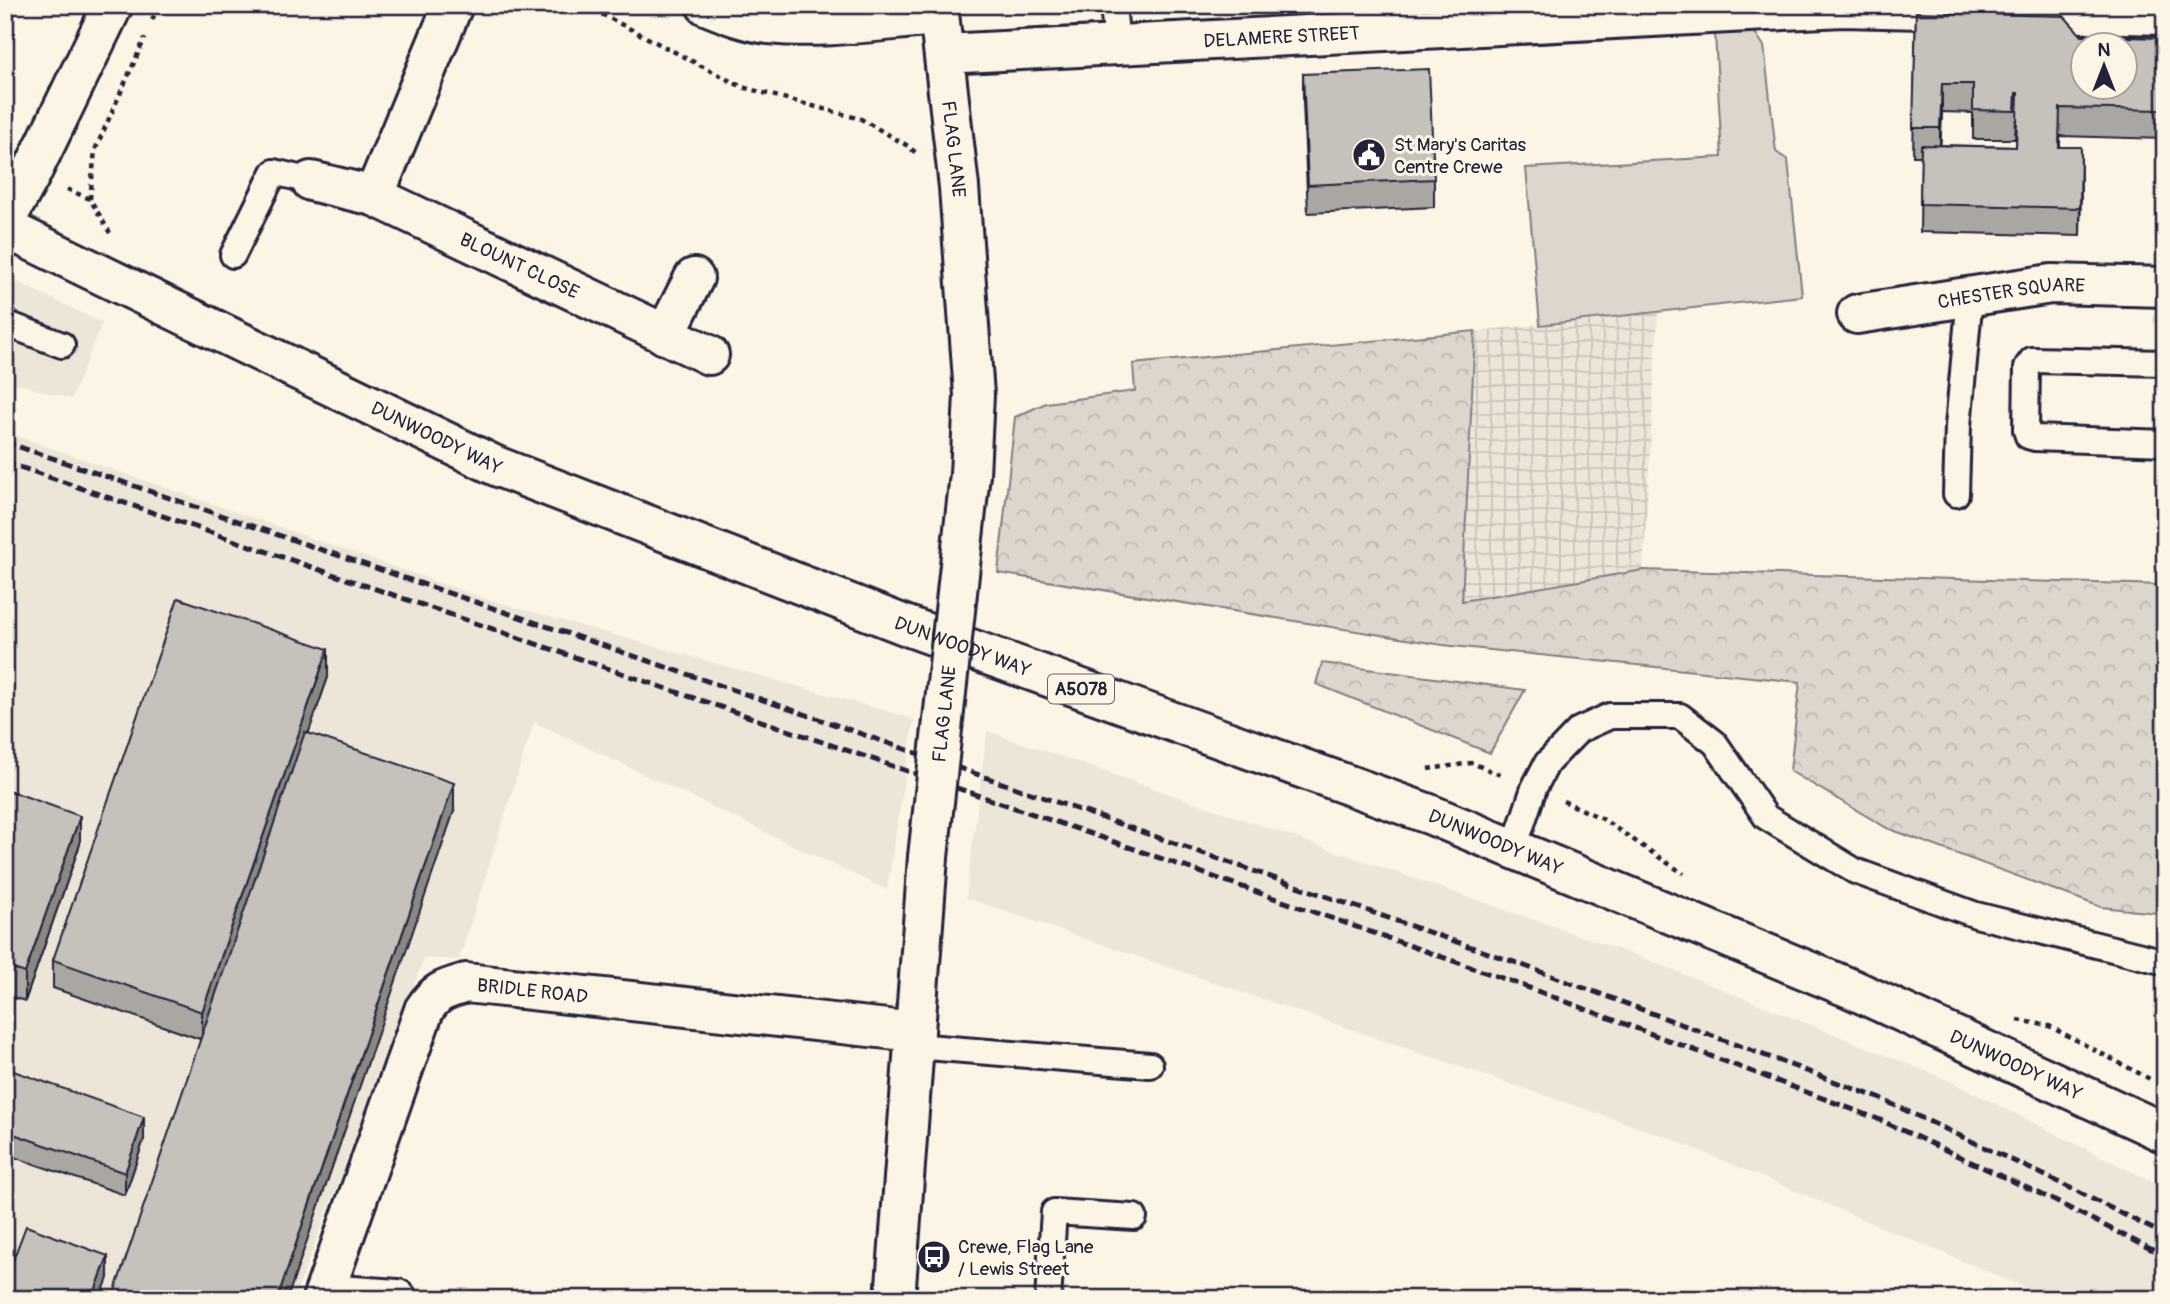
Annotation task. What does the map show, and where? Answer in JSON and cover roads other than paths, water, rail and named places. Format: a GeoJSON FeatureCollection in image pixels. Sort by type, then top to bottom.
{"type":"FeatureCollection","features":[{"type":"Feature","properties":{"kind":"street"},"geometry":{"type":"LineString","coordinates":[[5,220],[31,174],[113,5]]}},
{"type":"Feature","properties":{"kind":"street"},"geometry":{"type":"LineString","coordinates":[[374,195],[453,5]]}},
{"type":"Feature","properties":{"kind":"street"},"geometry":{"type":"LineString","coordinates":[[706,5],[768,24],[815,25],[938,11]]}},
{"type":"Feature","properties":{"kind":"street","name":"DELAMERE STREET"},"geometry":{"type":"LineString","coordinates":[[944,54],[1117,45],[1559,13],[1843,6],[2080,10],[2165,15]]}},
{"type":"Feature","properties":{"kind":"street","name":"FLAG LANE"},"geometry":{"type":"LineString","coordinates":[[895,1299],[928,858],[970,474],[974,394],[959,187],[938,11]]}},
{"type":"Feature","properties":{"kind":"street","name":"BLOUNT CLOSE"},"geometry":{"type":"LineString","coordinates":[[311,181],[374,195],[709,355]]}},
{"type":"Feature","properties":{"kind":"street","name":"DUNWOODY WAY"},"geometry":{"type":"LineString","coordinates":[[5,228],[496,466],[910,627],[1429,814],[1852,989],[2165,1133]]}},
{"type":"Feature","properties":{"kind":"street"},"geometry":{"type":"LineString","coordinates":[[665,335],[694,278]]}},
{"type":"Feature","properties":{"kind":"street","name":"CHESTER SQUARE"},"geometry":{"type":"LineString","coordinates":[[1857,314],[2051,284],[2165,287]]}},
{"type":"Feature","properties":{"kind":"street","name":"BRIDLE ROAD"},"geometry":{"type":"LineString","coordinates":[[323,1296],[424,1010],[433,995],[449,988],[466,984],[914,1039]]}},
{"type":"Feature","properties":{"kind":"street"},"geometry":{"type":"LineString","coordinates":[[323,1296],[397,1299]]}},
{"type":"Feature","properties":{"kind":"lane"},"geometry":{"type":"LineString","coordinates":[[1113,5],[1117,45]]}},
{"type":"Feature","properties":{"kind":"lane"},"geometry":{"type":"LineString","coordinates":[[233,255],[274,172],[311,181]]}},
{"type":"Feature","properties":{"kind":"lane"},"geometry":{"type":"LineString","coordinates":[[1956,494],[1958,426],[1970,296]]}},
{"type":"Feature","properties":{"kind":"lane"},"geometry":{"type":"LineString","coordinates":[[5,323],[62,345]]}},
{"type":"Feature","properties":{"kind":"lane"},"geometry":{"type":"LineString","coordinates":[[2165,363],[2032,360],[2027,367],[2026,430],[2028,436],[2035,438],[2165,443]]}},
{"type":"Feature","properties":{"kind":"lane"},"geometry":{"type":"LineString","coordinates":[[1513,851],[1534,789],[1547,763],[1579,730],[1610,716],[1680,716],[1715,743],[1766,817],[1855,871],[1976,915],[2165,962]]}},
{"type":"Feature","properties":{"kind":"lane"},"geometry":{"type":"LineString","coordinates":[[914,1039],[1150,1065]]}},
{"type":"Feature","properties":{"kind":"lane"},"geometry":{"type":"LineString","coordinates":[[1048,1299],[1054,1212],[1134,1217]]}},
{"type":"Feature","properties":{"kind":"railway"},"geometry":{"type":"LineString","coordinates":[[5,442],[816,718],[1517,963],[1879,1098],[2165,1235]]}},
{"type":"Feature","properties":{"kind":"railway"},"geometry":{"type":"LineString","coordinates":[[5,462],[1100,837],[1516,983],[1878,1119],[2047,1197],[2165,1256]]}},
{"type":"Feature","properties":{"kind":"place","name":"St Mary's Caritas Centre Crewe"},"geometry":{"type":"Point","coordinates":[1369,155]}},
{"type":"Feature","properties":{"kind":"place","name":"Crewe, Flag Lane / Lewis Street"},"geometry":{"type":"Point","coordinates":[934,1257]}}]}
